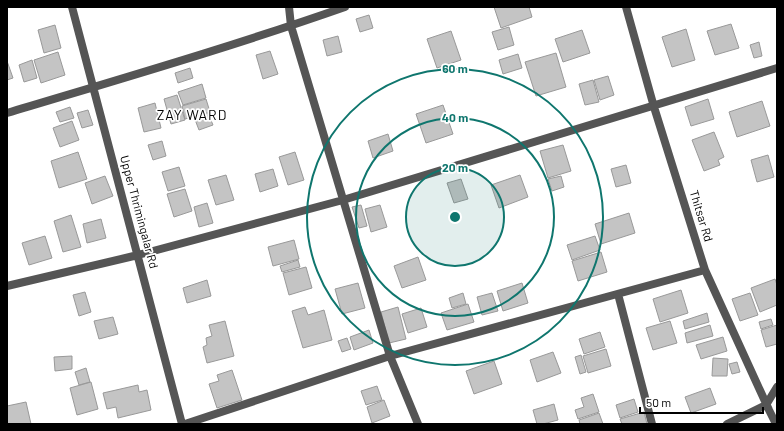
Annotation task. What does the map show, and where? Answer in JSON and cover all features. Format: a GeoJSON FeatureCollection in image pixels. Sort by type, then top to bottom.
{"type":"FeatureCollection","features":[{"type":"Feature","properties":{"kind":"street","name":"Upper Thrimingalar Rd"},"geometry":{"type":"LineString","coordinates":[[72,7],[182,424]]}},
{"type":"Feature","properties":{"kind":"street"},"geometry":{"type":"LineString","coordinates":[[289,7],[291,26],[390,356],[418,424]]}},
{"type":"Feature","properties":{"kind":"street"},"geometry":{"type":"LineString","coordinates":[[7,113],[291,26],[345,7]]}},
{"type":"Feature","properties":{"kind":"street","name":"Thitsar Rd"},"geometry":{"type":"LineString","coordinates":[[626,7],[654,107],[705,270],[776,424]]}},
{"type":"Feature","properties":{"kind":"street"},"geometry":{"type":"LineString","coordinates":[[7,286],[138,255],[343,200],[654,107],[777,68]]}},
{"type":"Feature","properties":{"kind":"street"},"geometry":{"type":"LineString","coordinates":[[185,424],[390,356],[705,270]]}},
{"type":"Feature","properties":{"kind":"street"},"geometry":{"type":"LineString","coordinates":[[618,294],[652,424]]}},
{"type":"Feature","properties":{"kind":"street"},"geometry":{"type":"LineString","coordinates":[[727,424],[766,405],[777,387]]}},
{"type":"Feature","properties":{"kind":"building"},"geometry":{"type":"Polygon","coordinates":[[[494,7],[529,7],[532,17],[501,28],[494,7]]]}},
{"type":"Feature","properties":{"kind":"building"},"geometry":{"type":"Polygon","coordinates":[[[369,15],[373,28],[360,32],[356,19],[369,15]]]}},
{"type":"Feature","properties":{"kind":"building"},"geometry":{"type":"Polygon","coordinates":[[[731,24],[739,48],[715,55],[707,31],[731,24]]]}},
{"type":"Feature","properties":{"kind":"building"},"geometry":{"type":"Polygon","coordinates":[[[55,25],[61,48],[44,53],[38,30],[55,25]]]}},
{"type":"Feature","properties":{"kind":"building"},"geometry":{"type":"Polygon","coordinates":[[[509,27],[514,45],[498,50],[492,32],[509,27]]]}},
{"type":"Feature","properties":{"kind":"building"},"geometry":{"type":"Polygon","coordinates":[[[686,29],[695,60],[672,67],[662,37],[686,29]]]}},
{"type":"Feature","properties":{"kind":"building"},"geometry":{"type":"Polygon","coordinates":[[[582,30],[590,53],[563,62],[555,39],[582,30]]]}},
{"type":"Feature","properties":{"kind":"building"},"geometry":{"type":"Polygon","coordinates":[[[451,31],[461,60],[437,68],[427,39],[451,31]]]}},
{"type":"Feature","properties":{"kind":"building"},"geometry":{"type":"Polygon","coordinates":[[[338,36],[342,52],[327,56],[323,40],[338,36]]]}},
{"type":"Feature","properties":{"kind":"building"},"geometry":{"type":"Polygon","coordinates":[[[759,42],[762,56],[754,58],[750,45],[759,42]]]}},
{"type":"Feature","properties":{"kind":"building"},"geometry":{"type":"Polygon","coordinates":[[[270,51],[278,74],[263,79],[256,55],[270,51]]]}},
{"type":"Feature","properties":{"kind":"building"},"geometry":{"type":"Polygon","coordinates":[[[58,52],[65,75],[41,83],[34,60],[58,52]]]}},
{"type":"Feature","properties":{"kind":"building"},"geometry":{"type":"Polygon","coordinates":[[[556,53],[566,87],[536,96],[525,62],[556,53]]]}},
{"type":"Feature","properties":{"kind":"building"},"geometry":{"type":"Polygon","coordinates":[[[518,54],[522,68],[503,74],[499,60],[518,54]]]}},
{"type":"Feature","properties":{"kind":"building"},"geometry":{"type":"Polygon","coordinates":[[[32,60],[37,78],[24,82],[19,65],[32,60]]]}},
{"type":"Feature","properties":{"kind":"building"},"geometry":{"type":"Polygon","coordinates":[[[7,61],[13,78],[7,80],[7,61]]]}},
{"type":"Feature","properties":{"kind":"building"},"geometry":{"type":"Polygon","coordinates":[[[190,68],[193,78],[178,83],[175,73],[190,68]]]}},
{"type":"Feature","properties":{"kind":"building"},"geometry":{"type":"Polygon","coordinates":[[[608,76],[614,95],[600,100],[594,80],[608,76]]]}},
{"type":"Feature","properties":{"kind":"building"},"geometry":{"type":"Polygon","coordinates":[[[593,80],[599,102],[585,105],[579,84],[593,80]]]}},
{"type":"Feature","properties":{"kind":"building"},"geometry":{"type":"Polygon","coordinates":[[[202,84],[206,98],[183,105],[178,92],[202,84]]]}},
{"type":"Feature","properties":{"kind":"building"},"geometry":{"type":"Polygon","coordinates":[[[177,95],[185,120],[171,124],[164,99],[177,95]]]}},
{"type":"Feature","properties":{"kind":"building"},"geometry":{"type":"Polygon","coordinates":[[[206,99],[210,112],[185,119],[182,106],[206,99]]]}},
{"type":"Feature","properties":{"kind":"building"},"geometry":{"type":"Polygon","coordinates":[[[708,99],[714,119],[691,126],[685,107],[708,99]]]}},
{"type":"Feature","properties":{"kind":"building"},"geometry":{"type":"Polygon","coordinates":[[[762,101],[770,126],[737,137],[729,112],[762,101]]]}},
{"type":"Feature","properties":{"kind":"building"},"geometry":{"type":"Polygon","coordinates":[[[155,103],[161,128],[144,132],[138,108],[155,103]]]}},
{"type":"Feature","properties":{"kind":"building"},"geometry":{"type":"Polygon","coordinates":[[[443,105],[453,134],[426,143],[416,114],[443,105]]]}},
{"type":"Feature","properties":{"kind":"building"},"geometry":{"type":"Polygon","coordinates":[[[70,107],[74,118],[60,122],[56,112],[70,107]]]}},
{"type":"Feature","properties":{"kind":"building"},"geometry":{"type":"Polygon","coordinates":[[[88,110],[93,125],[82,128],[77,113],[88,110]]]}},
{"type":"Feature","properties":{"kind":"building"},"geometry":{"type":"Polygon","coordinates":[[[208,113],[213,125],[199,130],[194,117],[208,113]]]}},
{"type":"Feature","properties":{"kind":"building"},"geometry":{"type":"Polygon","coordinates":[[[72,121],[79,140],[60,147],[53,128],[72,121]]]}},
{"type":"Feature","properties":{"kind":"building"},"geometry":{"type":"Polygon","coordinates":[[[714,132],[724,157],[718,160],[720,165],[704,171],[692,140],[714,132]]]}},
{"type":"Feature","properties":{"kind":"building"},"geometry":{"type":"Polygon","coordinates":[[[388,134],[393,151],[373,158],[368,141],[388,134]]]}},
{"type":"Feature","properties":{"kind":"building"},"geometry":{"type":"Polygon","coordinates":[[[162,141],[166,156],[153,160],[148,145],[162,141]]]}},
{"type":"Feature","properties":{"kind":"building"},"geometry":{"type":"Polygon","coordinates":[[[563,145],[571,171],[548,178],[540,151],[563,145]]]}},
{"type":"Feature","properties":{"kind":"building"},"geometry":{"type":"Polygon","coordinates":[[[78,152],[87,179],[59,188],[51,161],[78,152]]]}},
{"type":"Feature","properties":{"kind":"building"},"geometry":{"type":"Polygon","coordinates":[[[295,152],[304,180],[288,185],[279,157],[295,152]]]}},
{"type":"Feature","properties":{"kind":"building"},"geometry":{"type":"Polygon","coordinates":[[[768,155],[774,177],[757,182],[751,160],[768,155]]]}},
{"type":"Feature","properties":{"kind":"building"},"geometry":{"type":"Polygon","coordinates":[[[626,165],[631,183],[616,187],[611,169],[626,165]]]}},
{"type":"Feature","properties":{"kind":"building"},"geometry":{"type":"Polygon","coordinates":[[[179,167],[185,186],[168,191],[162,172],[179,167]]]}},
{"type":"Feature","properties":{"kind":"building"},"geometry":{"type":"Polygon","coordinates":[[[273,169],[278,186],[260,192],[255,174],[273,169]]]}},
{"type":"Feature","properties":{"kind":"building"},"geometry":{"type":"Polygon","coordinates":[[[226,175],[234,200],[216,205],[208,180],[226,175]]]}},
{"type":"Feature","properties":{"kind":"building"},"geometry":{"type":"Polygon","coordinates":[[[520,175],[528,197],[499,208],[491,185],[520,175]]]}},
{"type":"Feature","properties":{"kind":"building"},"geometry":{"type":"Polygon","coordinates":[[[105,176],[113,196],[92,204],[85,183],[105,176]]]}},
{"type":"Feature","properties":{"kind":"building"},"geometry":{"type":"Polygon","coordinates":[[[561,176],[564,187],[552,191],[548,179],[561,176]]]}},
{"type":"Feature","properties":{"kind":"building"},"geometry":{"type":"Polygon","coordinates":[[[461,179],[468,199],[454,203],[447,183],[461,179]]]}},
{"type":"Feature","properties":{"kind":"building"},"geometry":{"type":"Polygon","coordinates":[[[185,189],[192,211],[174,217],[167,194],[185,189]]]}},
{"type":"Feature","properties":{"kind":"building"},"geometry":{"type":"Polygon","coordinates":[[[207,203],[213,223],[199,227],[194,207],[207,203]]]}},
{"type":"Feature","properties":{"kind":"building"},"geometry":{"type":"Polygon","coordinates":[[[361,205],[367,226],[359,228],[352,207],[361,205]]]}},
{"type":"Feature","properties":{"kind":"building"},"geometry":{"type":"Polygon","coordinates":[[[380,205],[387,227],[371,232],[365,209],[380,205]]]}},
{"type":"Feature","properties":{"kind":"building"},"geometry":{"type":"Polygon","coordinates":[[[629,213],[635,233],[601,244],[595,224],[629,213]]]}},
{"type":"Feature","properties":{"kind":"building"},"geometry":{"type":"Polygon","coordinates":[[[71,215],[81,247],[63,252],[54,221],[71,215]]]}},
{"type":"Feature","properties":{"kind":"building"},"geometry":{"type":"Polygon","coordinates":[[[101,219],[106,238],[87,243],[83,224],[101,219]]]}},
{"type":"Feature","properties":{"kind":"building"},"geometry":{"type":"Polygon","coordinates":[[[45,236],[52,258],[29,265],[22,243],[45,236]]]}},
{"type":"Feature","properties":{"kind":"building"},"geometry":{"type":"Polygon","coordinates":[[[595,236],[600,250],[572,260],[567,245],[595,236]]]}},
{"type":"Feature","properties":{"kind":"building"},"geometry":{"type":"Polygon","coordinates":[[[294,240],[299,259],[273,266],[268,247],[294,240]]]}},
{"type":"Feature","properties":{"kind":"building"},"geometry":{"type":"Polygon","coordinates":[[[601,252],[607,272],[578,281],[572,261],[601,252]]]}},
{"type":"Feature","properties":{"kind":"building"},"geometry":{"type":"Polygon","coordinates":[[[418,257],[426,280],[402,288],[394,266],[418,257]]]}},
{"type":"Feature","properties":{"kind":"building"},"geometry":{"type":"Polygon","coordinates":[[[298,260],[300,267],[282,272],[280,266],[298,260]]]}},
{"type":"Feature","properties":{"kind":"building"},"geometry":{"type":"Polygon","coordinates":[[[306,267],[312,288],[289,295],[283,273],[306,267]]]}},
{"type":"Feature","properties":{"kind":"building"},"geometry":{"type":"Polygon","coordinates":[[[775,279],[777,285],[777,305],[760,312],[751,288],[775,279]]]}},
{"type":"Feature","properties":{"kind":"building"},"geometry":{"type":"Polygon","coordinates":[[[207,280],[211,296],[187,303],[183,288],[207,280]]]}},
{"type":"Feature","properties":{"kind":"building"},"geometry":{"type":"Polygon","coordinates":[[[358,283],[365,308],[342,314],[335,289],[358,283]]]}},
{"type":"Feature","properties":{"kind":"building"},"geometry":{"type":"Polygon","coordinates":[[[522,283],[528,303],[503,311],[497,291],[522,283]]]}},
{"type":"Feature","properties":{"kind":"building"},"geometry":{"type":"Polygon","coordinates":[[[681,290],[688,313],[660,322],[653,299],[681,290]]]}},
{"type":"Feature","properties":{"kind":"building"},"geometry":{"type":"Polygon","coordinates":[[[85,292],[91,312],[79,316],[73,295],[85,292]]]}},
{"type":"Feature","properties":{"kind":"building"},"geometry":{"type":"Polygon","coordinates":[[[463,293],[466,304],[452,308],[449,298],[463,293]]]}},
{"type":"Feature","properties":{"kind":"building"},"geometry":{"type":"Polygon","coordinates":[[[492,293],[498,311],[482,315],[477,297],[492,293]]]}},
{"type":"Feature","properties":{"kind":"building"},"geometry":{"type":"Polygon","coordinates":[[[750,293],[758,315],[740,321],[732,299],[750,293]]]}},
{"type":"Feature","properties":{"kind":"building"},"geometry":{"type":"Polygon","coordinates":[[[468,304],[474,322],[447,330],[441,313],[468,304]]]}},
{"type":"Feature","properties":{"kind":"building"},"geometry":{"type":"Polygon","coordinates":[[[305,307],[308,315],[324,310],[332,340],[303,348],[292,311],[305,307]]]}},
{"type":"Feature","properties":{"kind":"building"},"geometry":{"type":"Polygon","coordinates":[[[398,307],[406,339],[389,343],[381,312],[398,307]]]}},
{"type":"Feature","properties":{"kind":"building"},"geometry":{"type":"Polygon","coordinates":[[[421,308],[427,327],[408,333],[402,314],[421,308]]]}},
{"type":"Feature","properties":{"kind":"building"},"geometry":{"type":"Polygon","coordinates":[[[707,313],[709,322],[685,329],[683,321],[707,313]]]}},
{"type":"Feature","properties":{"kind":"building"},"geometry":{"type":"Polygon","coordinates":[[[113,317],[118,334],[99,339],[94,321],[113,317]]]}},
{"type":"Feature","properties":{"kind":"building"},"geometry":{"type":"Polygon","coordinates":[[[771,319],[773,325],[761,329],[759,322],[771,319]]]}},
{"type":"Feature","properties":{"kind":"building"},"geometry":{"type":"Polygon","coordinates":[[[225,321],[234,356],[207,363],[203,347],[207,345],[206,338],[212,336],[209,325],[225,321]]]}},
{"type":"Feature","properties":{"kind":"building"},"geometry":{"type":"Polygon","coordinates":[[[670,321],[677,343],[653,350],[646,328],[670,321]]]}},
{"type":"Feature","properties":{"kind":"building"},"geometry":{"type":"Polygon","coordinates":[[[710,325],[713,336],[687,343],[685,333],[710,325]]]}},
{"type":"Feature","properties":{"kind":"building"},"geometry":{"type":"Polygon","coordinates":[[[777,325],[777,344],[766,347],[761,330],[777,325]]]}},
{"type":"Feature","properties":{"kind":"building"},"geometry":{"type":"Polygon","coordinates":[[[369,330],[373,343],[354,350],[350,337],[369,330]]]}},
{"type":"Feature","properties":{"kind":"building"},"geometry":{"type":"Polygon","coordinates":[[[600,332],[605,347],[584,354],[579,339],[600,332]]]}},
{"type":"Feature","properties":{"kind":"building"},"geometry":{"type":"Polygon","coordinates":[[[723,337],[727,351],[701,359],[696,345],[723,337]]]}},
{"type":"Feature","properties":{"kind":"building"},"geometry":{"type":"Polygon","coordinates":[[[347,338],[351,349],[342,352],[338,341],[347,338]]]}},
{"type":"Feature","properties":{"kind":"building"},"geometry":{"type":"Polygon","coordinates":[[[606,349],[611,366],[588,373],[583,356],[606,349]]]}},
{"type":"Feature","properties":{"kind":"building"},"geometry":{"type":"Polygon","coordinates":[[[553,352],[561,373],[537,382],[530,360],[553,352]]]}},
{"type":"Feature","properties":{"kind":"building"},"geometry":{"type":"Polygon","coordinates":[[[581,355],[586,372],[580,374],[575,357],[581,355]]]}},
{"type":"Feature","properties":{"kind":"building"},"geometry":{"type":"Polygon","coordinates":[[[72,356],[72,369],[55,371],[54,357],[72,356]]]}},
{"type":"Feature","properties":{"kind":"building"},"geometry":{"type":"Polygon","coordinates":[[[713,358],[728,359],[727,376],[712,376],[713,358]]]}},
{"type":"Feature","properties":{"kind":"building"},"geometry":{"type":"Polygon","coordinates":[[[494,361],[502,384],[474,394],[466,371],[494,361]]]}},
{"type":"Feature","properties":{"kind":"building"},"geometry":{"type":"Polygon","coordinates":[[[737,362],[740,372],[732,374],[729,364],[737,362]]]}},
{"type":"Feature","properties":{"kind":"building"},"geometry":{"type":"Polygon","coordinates":[[[86,368],[90,382],[79,385],[75,372],[86,368]]]}},
{"type":"Feature","properties":{"kind":"building"},"geometry":{"type":"Polygon","coordinates":[[[232,370],[242,400],[217,408],[209,384],[219,381],[217,375],[232,370]]]}},
{"type":"Feature","properties":{"kind":"building"},"geometry":{"type":"Polygon","coordinates":[[[91,382],[98,409],[77,415],[70,388],[91,382]]]}},
{"type":"Feature","properties":{"kind":"building"},"geometry":{"type":"Polygon","coordinates":[[[138,385],[139,392],[147,390],[151,410],[118,418],[116,407],[107,409],[103,393],[138,385]]]}},
{"type":"Feature","properties":{"kind":"building"},"geometry":{"type":"Polygon","coordinates":[[[377,386],[382,400],[366,405],[361,391],[377,386]]]}},
{"type":"Feature","properties":{"kind":"building"},"geometry":{"type":"Polygon","coordinates":[[[710,388],[716,404],[691,413],[685,397],[710,388]]]}},
{"type":"Feature","properties":{"kind":"building"},"geometry":{"type":"Polygon","coordinates":[[[593,394],[599,412],[578,419],[575,410],[584,407],[581,398],[593,394]]]}},
{"type":"Feature","properties":{"kind":"building"},"geometry":{"type":"Polygon","coordinates":[[[634,399],[638,412],[620,418],[616,405],[634,399]]]}},
{"type":"Feature","properties":{"kind":"building"},"geometry":{"type":"Polygon","coordinates":[[[384,400],[390,416],[372,423],[367,407],[384,400]]]}},
{"type":"Feature","properties":{"kind":"building"},"geometry":{"type":"Polygon","coordinates":[[[26,402],[31,424],[7,424],[7,406],[26,402]]]}},
{"type":"Feature","properties":{"kind":"building"},"geometry":{"type":"Polygon","coordinates":[[[554,404],[558,420],[537,424],[533,410],[554,404]]]}},
{"type":"Feature","properties":{"kind":"building"},"geometry":{"type":"Polygon","coordinates":[[[644,412],[647,424],[622,424],[620,419],[644,412]]]}},
{"type":"Feature","properties":{"kind":"building"},"geometry":{"type":"Polygon","coordinates":[[[599,413],[603,424],[580,424],[579,420],[599,413]]]}},
{"type":"Feature","properties":{"kind":"district","name":"ZAY WARD"},"geometry":{"type":"Point","coordinates":[192,115]}}]}
